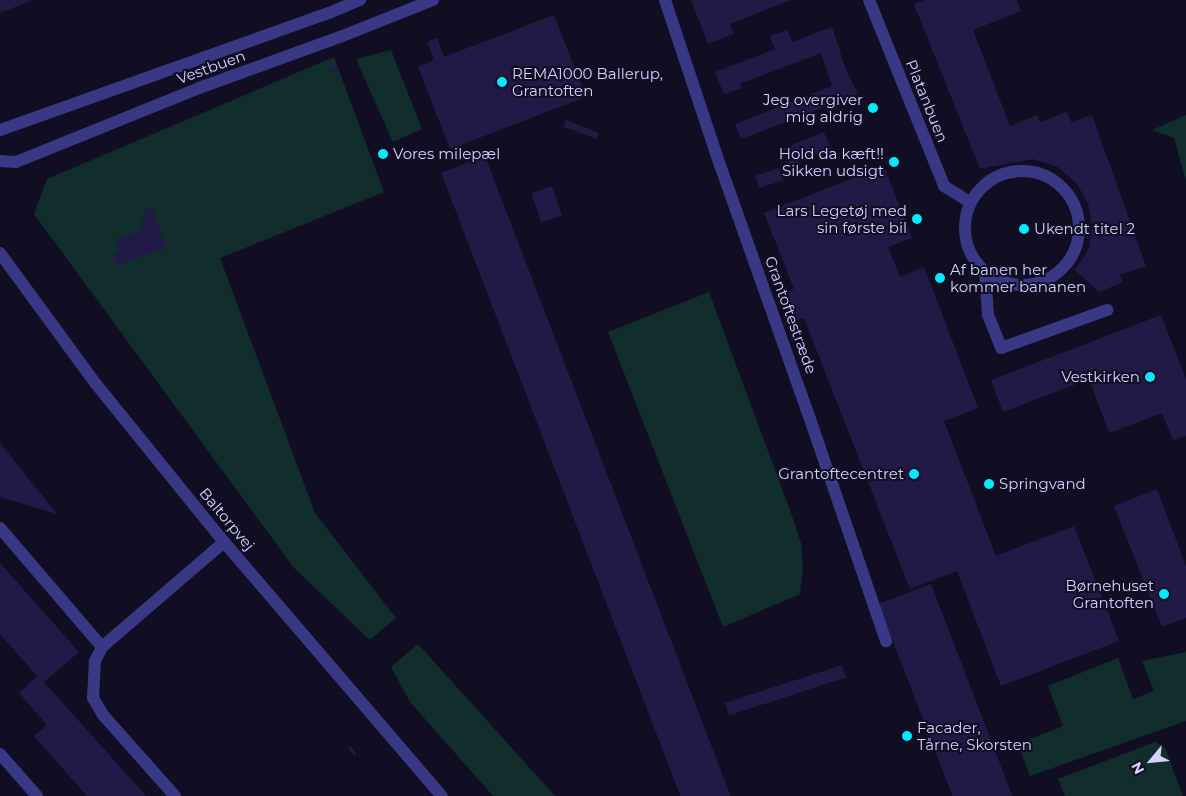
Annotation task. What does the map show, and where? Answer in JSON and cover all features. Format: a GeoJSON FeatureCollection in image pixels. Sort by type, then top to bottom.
{"type":"FeatureCollection","features":[{"type":"Feature","properties":{"kind":"street","name":"Vestbuen"},"geometry":{"type":"LineString","coordinates":[[0,130],[311,20],[360,0]]}},
{"type":"Feature","properties":{"kind":"street","name":"Vestbuen"},"geometry":{"type":"LineString","coordinates":[[0,161],[16,162],[192,91],[340,37],[433,0]]}},
{"type":"Feature","properties":{"kind":"street","name":"Grantoftestræde"},"geometry":{"type":"LineString","coordinates":[[665,0],[720,165],[886,641]]}},
{"type":"Feature","properties":{"kind":"street","name":"Platanbuen"},"geometry":{"type":"LineString","coordinates":[[869,0],[944,186],[970,202]]}},
{"type":"Feature","properties":{"kind":"street"},"geometry":{"type":"LineString","coordinates":[[1019,170],[1039,173],[1057,182],[1070,197],[1078,216],[1079,236],[1073,256],[1060,271],[1042,282],[1023,286],[1003,283],[985,273],[972,258],[965,239],[964,220],[970,202],[988,182],[999,174],[1019,170]]}},
{"type":"Feature","properties":{"kind":"street","name":"Baltorpvej"},"geometry":{"type":"LineString","coordinates":[[0,253],[96,384],[224,542],[442,796]]}},
{"type":"Feature","properties":{"kind":"street"},"geometry":{"type":"LineString","coordinates":[[985,273],[988,315],[1000,348],[1107,310]]}},
{"type":"Feature","properties":{"kind":"street"},"geometry":{"type":"LineString","coordinates":[[0,528],[102,647]]}},
{"type":"Feature","properties":{"kind":"street"},"geometry":{"type":"LineString","coordinates":[[175,796],[103,715],[94,698],[94,661],[102,647],[224,542]]}},
{"type":"Feature","properties":{"kind":"street"},"geometry":{"type":"LineString","coordinates":[[0,754],[37,796]]}},
{"type":"Feature","properties":{"kind":"green space"},"geometry":{"type":"Polygon","coordinates":[[[391,50],[422,129],[393,142],[356,59],[391,50]]]}},
{"type":"Feature","properties":{"kind":"green space"},"geometry":{"type":"Polygon","coordinates":[[[334,57],[384,192],[220,258],[315,513],[396,618],[370,640],[294,568],[34,214],[47,179],[334,57]]]}},
{"type":"Feature","properties":{"kind":"green space"},"geometry":{"type":"Polygon","coordinates":[[[1186,115],[1186,181],[1174,138],[1152,130],[1186,115]]]}},
{"type":"Feature","properties":{"kind":"green space"},"geometry":{"type":"Polygon","coordinates":[[[709,292],[791,513],[801,543],[803,569],[800,594],[723,627],[608,332],[709,292]]]}},
{"type":"Feature","properties":{"kind":"green space"},"geometry":{"type":"Polygon","coordinates":[[[418,644],[555,796],[493,796],[410,702],[391,667],[418,644]]]}},
{"type":"Feature","properties":{"kind":"green space"},"geometry":{"type":"Polygon","coordinates":[[[1186,652],[1186,721],[1030,776],[1018,744],[1063,726],[1048,686],[1118,658],[1133,699],[1154,691],[1142,661],[1186,652]]]}},
{"type":"Feature","properties":{"kind":"green space"},"geometry":{"type":"Polygon","coordinates":[[[1155,742],[1165,748],[1183,796],[1065,796],[1058,779],[1155,742]]]}},
{"type":"Feature","properties":{"kind":"building"},"geometry":{"type":"Polygon","coordinates":[[[0,0],[33,0],[0,13],[0,0]]]}},
{"type":"Feature","properties":{"kind":"building"},"geometry":{"type":"Polygon","coordinates":[[[691,0],[791,0],[730,24],[734,34],[708,44],[691,0]]]}},
{"type":"Feature","properties":{"kind":"building"},"geometry":{"type":"Polygon","coordinates":[[[925,0],[1017,0],[1021,11],[973,30],[1010,126],[1037,115],[1040,122],[1067,112],[1071,122],[1092,115],[1146,266],[1120,275],[1123,282],[1099,292],[1075,270],[1089,249],[1092,225],[1088,203],[1077,184],[1058,167],[1033,159],[980,169],[914,4],[925,0]]]}},
{"type":"Feature","properties":{"kind":"building","name":"REMA1000 Ballerup, Grantoften"},"geometry":{"type":"Polygon","coordinates":[[[554,15],[586,97],[450,149],[418,67],[434,60],[427,42],[437,38],[444,57],[554,15]]]}},
{"type":"Feature","properties":{"kind":"building"},"geometry":{"type":"Polygon","coordinates":[[[832,27],[846,70],[858,94],[741,139],[735,124],[832,86],[821,53],[740,84],[742,88],[724,94],[715,72],[775,49],[770,36],[787,30],[792,42],[832,27]]]}},
{"type":"Feature","properties":{"kind":"building"},"geometry":{"type":"Polygon","coordinates":[[[337,65],[338,70],[330,73],[329,68],[337,65]]]}},
{"type":"Feature","properties":{"kind":"building"},"geometry":{"type":"Polygon","coordinates":[[[566,120],[599,133],[597,139],[564,127],[566,120]]]}},
{"type":"Feature","properties":{"kind":"building"},"geometry":{"type":"Polygon","coordinates":[[[824,132],[831,149],[790,165],[783,148],[824,132]]]}},
{"type":"Feature","properties":{"kind":"building"},"geometry":{"type":"Polygon","coordinates":[[[485,156],[730,796],[680,796],[441,173],[485,156]]]}},
{"type":"Feature","properties":{"kind":"building","name":"Grantoftecentret"},"geometry":{"type":"Polygon","coordinates":[[[884,166],[912,238],[888,247],[900,277],[924,267],[978,408],[944,421],[996,556],[1074,526],[1119,641],[1001,686],[957,571],[910,589],[804,318],[797,320],[787,292],[794,289],[764,213],[884,166]]]}},
{"type":"Feature","properties":{"kind":"building"},"geometry":{"type":"Polygon","coordinates":[[[779,168],[783,180],[759,188],[755,176],[779,168]]]}},
{"type":"Feature","properties":{"kind":"building"},"geometry":{"type":"Polygon","coordinates":[[[552,186],[562,215],[541,222],[531,193],[552,186]]]}},
{"type":"Feature","properties":{"kind":"building"},"geometry":{"type":"Polygon","coordinates":[[[152,208],[166,248],[117,265],[113,254],[119,252],[115,240],[143,230],[141,221],[146,219],[143,211],[152,208]]]}},
{"type":"Feature","properties":{"kind":"building","name":"Vestkirken"},"geometry":{"type":"Polygon","coordinates":[[[1161,315],[1186,379],[1186,436],[1173,440],[1162,413],[1109,433],[1089,379],[1003,412],[991,380],[1161,315]]]}},
{"type":"Feature","properties":{"kind":"building"},"geometry":{"type":"Polygon","coordinates":[[[0,443],[57,514],[0,497],[0,443]]]}},
{"type":"Feature","properties":{"kind":"building"},"geometry":{"type":"Polygon","coordinates":[[[1157,489],[1186,566],[1186,618],[1162,627],[1114,506],[1157,489]]]}},
{"type":"Feature","properties":{"kind":"building"},"geometry":{"type":"Polygon","coordinates":[[[0,563],[79,652],[44,682],[146,796],[87,796],[34,736],[47,725],[19,693],[37,676],[0,634],[0,563]]]}},
{"type":"Feature","properties":{"kind":"building"},"geometry":{"type":"Polygon","coordinates":[[[931,584],[1012,796],[952,796],[879,604],[931,584]]]}},
{"type":"Feature","properties":{"kind":"building"},"geometry":{"type":"Polygon","coordinates":[[[842,665],[846,677],[729,715],[725,703],[842,665]]]}},
{"type":"Feature","properties":{"kind":"building"},"geometry":{"type":"Polygon","coordinates":[[[350,746],[357,754],[354,756],[348,748],[350,746]]]}},
{"type":"Feature","properties":{"kind":"place","name":"REMA1000 Ballerup, Grantoften"},"geometry":{"type":"Point","coordinates":[502,82]}},
{"type":"Feature","properties":{"kind":"place","name":"Jeg overgiver mig aldrig"},"geometry":{"type":"Point","coordinates":[873,108]}},
{"type":"Feature","properties":{"kind":"place","name":"Vores milepæl"},"geometry":{"type":"Point","coordinates":[383,154]}},
{"type":"Feature","properties":{"kind":"place","name":"Hold da kæft!! Sikken udsigt"},"geometry":{"type":"Point","coordinates":[894,162]}},
{"type":"Feature","properties":{"kind":"place","name":"Lars Legetøj med sin første bil"},"geometry":{"type":"Point","coordinates":[917,219]}},
{"type":"Feature","properties":{"kind":"place","name":"Ukendt titel 2"},"geometry":{"type":"Point","coordinates":[1024,229]}},
{"type":"Feature","properties":{"kind":"place","name":"Af banen her kommer bananen"},"geometry":{"type":"Point","coordinates":[940,278]}},
{"type":"Feature","properties":{"kind":"place","name":"Vestkirken"},"geometry":{"type":"Point","coordinates":[1150,377]}},
{"type":"Feature","properties":{"kind":"place","name":"Grantoftecentret"},"geometry":{"type":"Point","coordinates":[914,474]}},
{"type":"Feature","properties":{"kind":"place","name":"Springvand"},"geometry":{"type":"Point","coordinates":[989,484]}},
{"type":"Feature","properties":{"kind":"place","name":"Børnehuset Grantoften"},"geometry":{"type":"Point","coordinates":[1164,594]}},
{"type":"Feature","properties":{"kind":"place","name":"Facader, Tårne, Skorsten"},"geometry":{"type":"Point","coordinates":[907,736]}}]}
